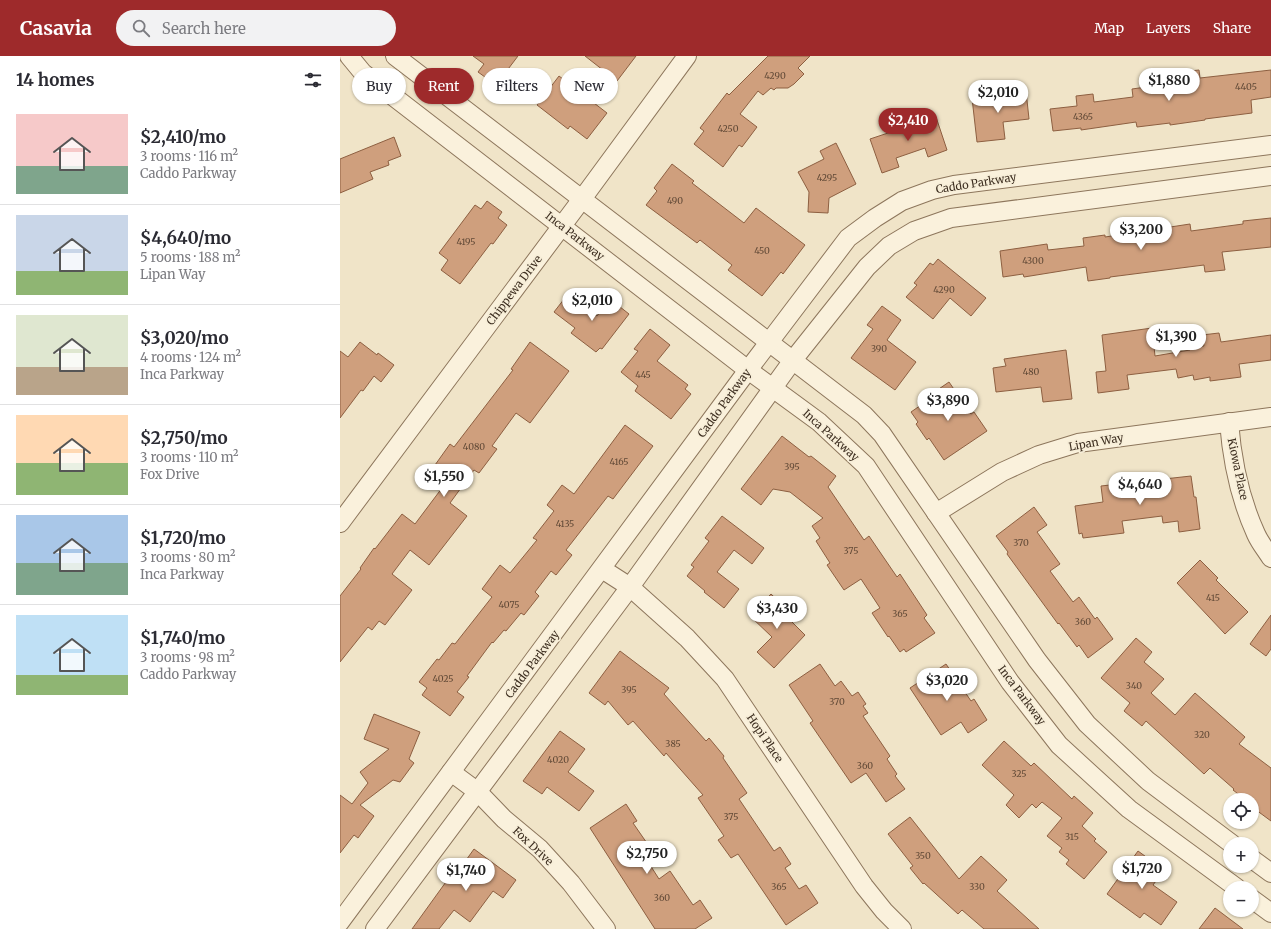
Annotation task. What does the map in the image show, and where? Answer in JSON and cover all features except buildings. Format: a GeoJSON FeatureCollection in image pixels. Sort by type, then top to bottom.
{"type":"FeatureCollection","features":[{"type":"Feature","properties":{"kind":"street","name":"Inca Parkway"},"geometry":{"type":"LineString","coordinates":[[349,56],[363,73],[748,370],[819,422],[866,466],[1010,682],[1059,745],[1129,809],[1227,881]]}},
{"type":"Feature","properties":{"kind":"street"},"geometry":{"type":"LineString","coordinates":[[395,56],[864,415],[882,434],[1037,660],[1087,724],[1148,781],[1223,837]]}},
{"type":"Feature","properties":{"kind":"street","name":"Chippewa Drive"},"geometry":{"type":"LineString","coordinates":[[340,522],[562,226],[687,56]]}},
{"type":"Feature","properties":{"kind":"street","name":"Caddo Parkway"},"geometry":{"type":"LineString","coordinates":[[340,922],[748,370],[848,238],[875,218],[902,201],[932,190],[954,185],[1271,145]]}},
{"type":"Feature","properties":{"kind":"street"},"geometry":{"type":"LineString","coordinates":[[376,929],[630,587],[792,360],[867,267],[889,246],[914,231],[951,218],[1271,176]]}},
{"type":"Feature","properties":{"kind":"street","name":"Lipan Way"},"geometry":{"type":"LineString","coordinates":[[936,513],[1002,472],[1039,455],[1078,444],[1271,417]]}},
{"type":"Feature","properties":{"kind":"street","name":"Kiowa Place"},"geometry":{"type":"LineString","coordinates":[[1229,422],[1231,446],[1240,492],[1257,535],[1271,558]]}},
{"type":"Feature","properties":{"kind":"street","name":"Hopi Place"},"geometry":{"type":"LineString","coordinates":[[602,569],[630,587],[687,638],[725,679],[864,886],[884,911],[902,929]]}},
{"type":"Feature","properties":{"kind":"street","name":"Fox Drive"},"geometry":{"type":"LineString","coordinates":[[451,772],[478,792],[504,819],[540,849],[571,883],[606,929]]}},
{"type":"Feature","properties":{"kind":"street"},"geometry":{"type":"LineString","coordinates":[[1259,864],[1271,873]]}},
{"type":"Feature","properties":{"kind":"street"},"geometry":{"type":"LineString","coordinates":[[1259,904],[1271,913]]}}]}
